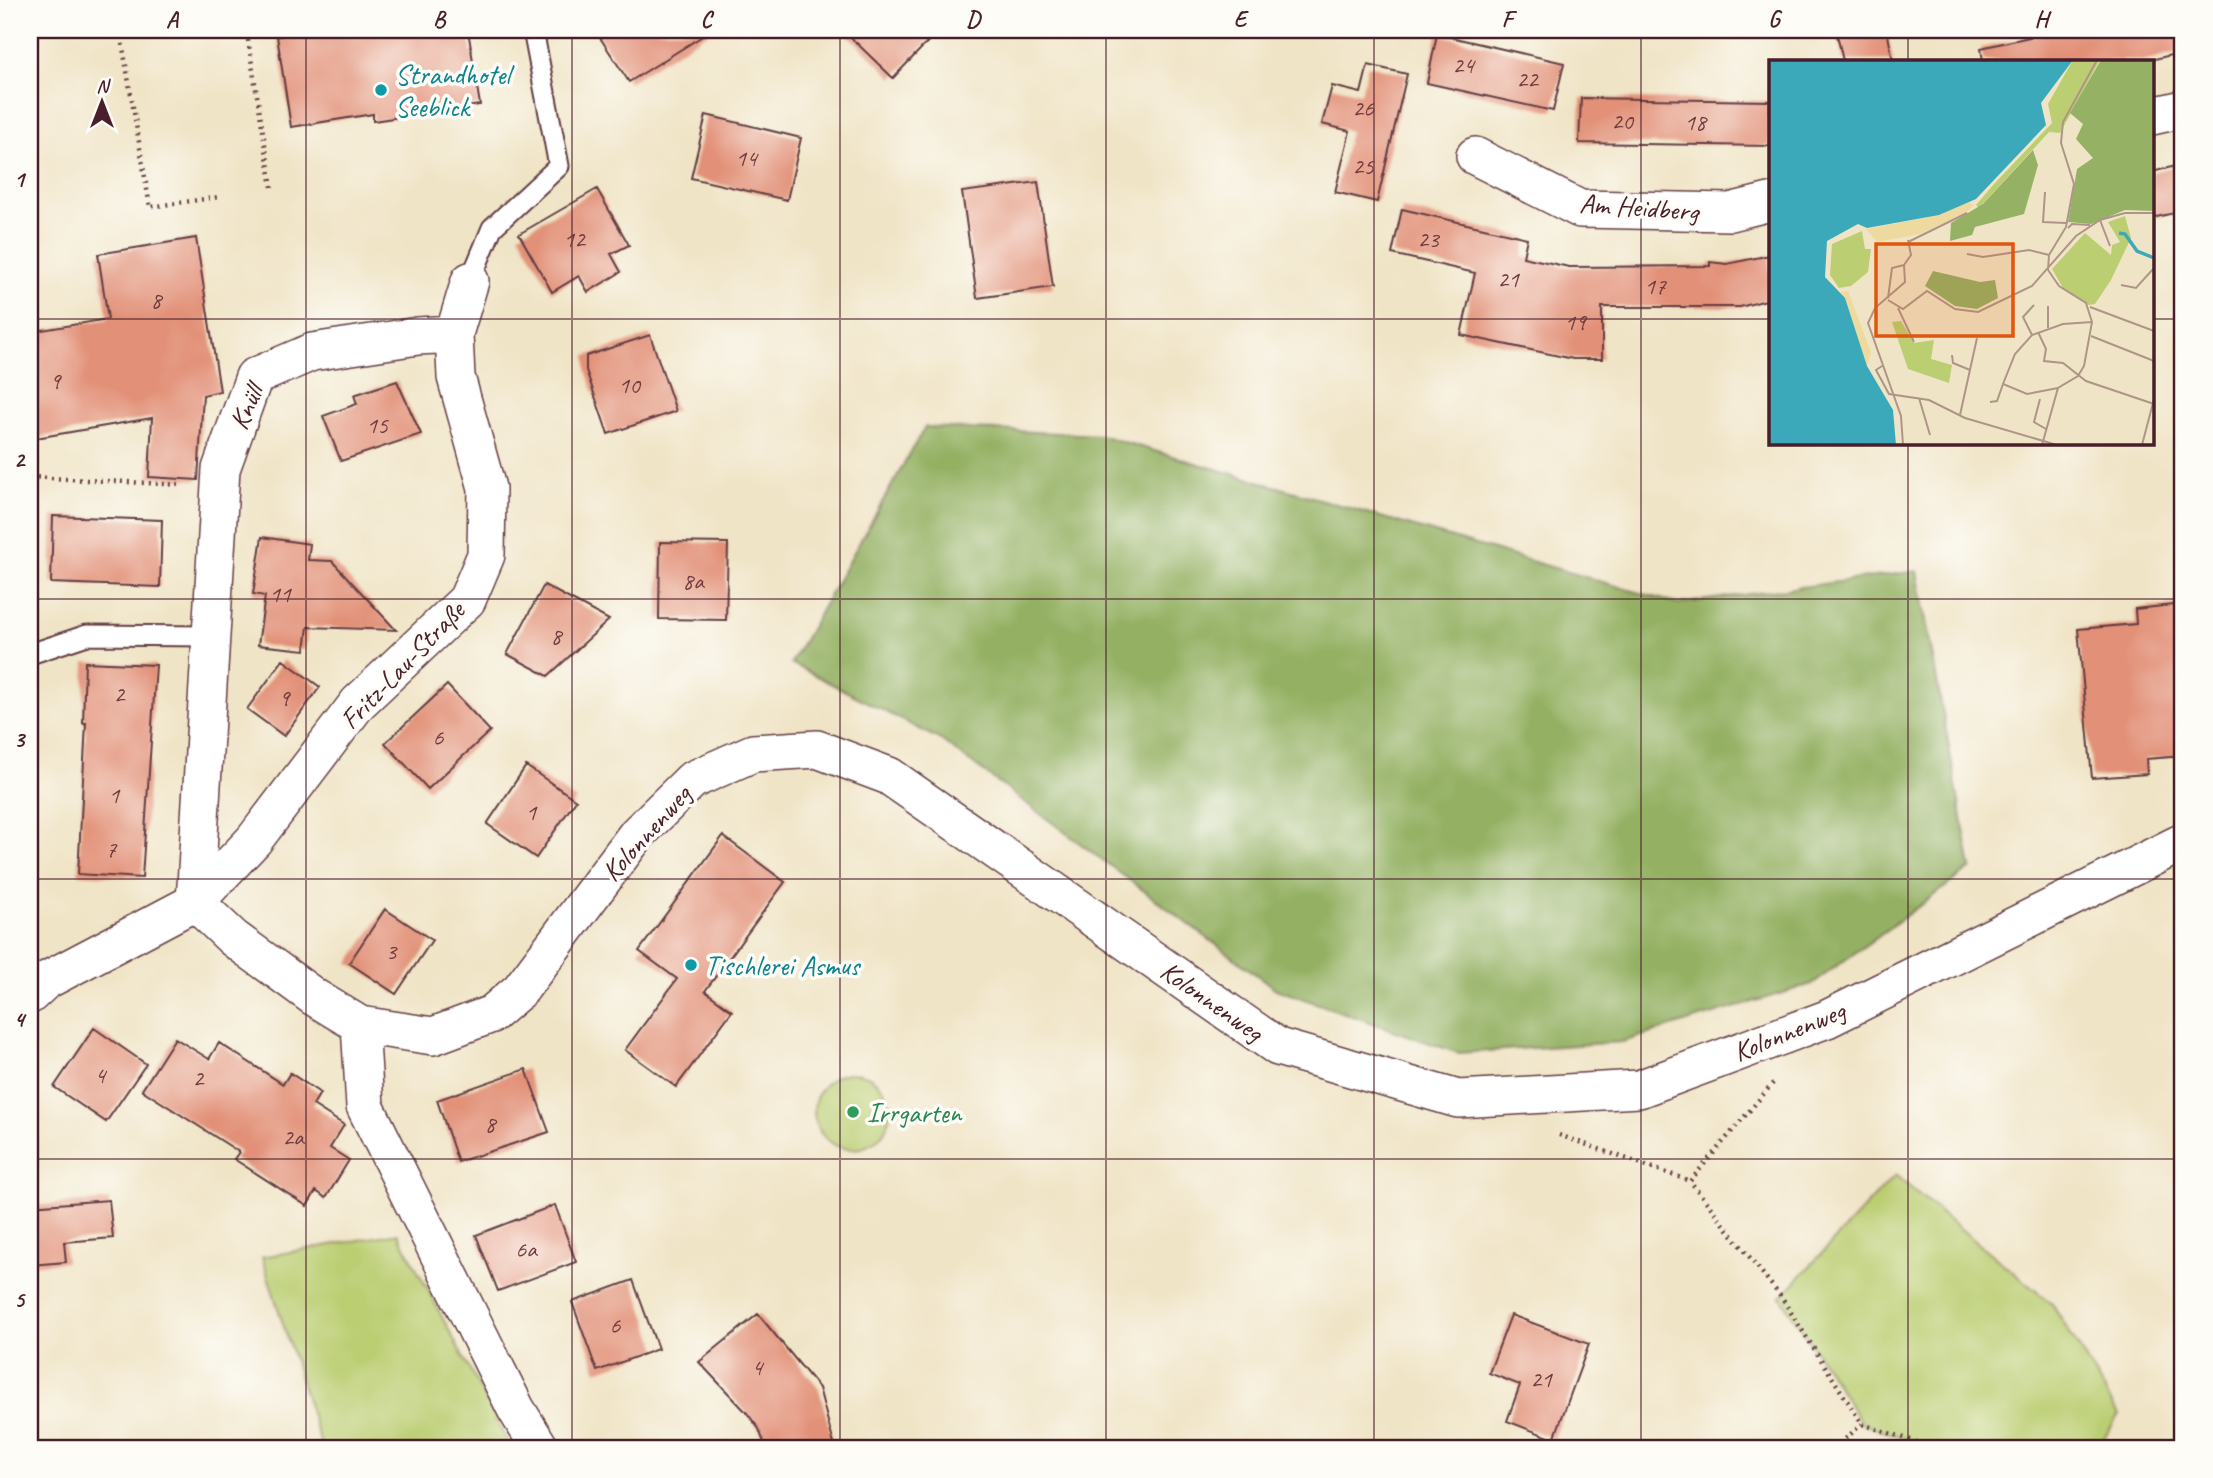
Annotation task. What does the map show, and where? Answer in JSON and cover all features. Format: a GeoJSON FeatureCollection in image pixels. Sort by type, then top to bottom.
{"type":"FeatureCollection","features":[{"type":"Feature","properties":{"kind":"street"},"geometry":{"type":"LineString","coordinates":[[2154,115],[2183,108]]}},
{"type":"Feature","properties":{"kind":"street","name":"Am Heidberg"},"geometry":{"type":"LineString","coordinates":[[1475,156],[1580,209],[1730,212],[1769,202]]}},
{"type":"Feature","properties":{"kind":"street","name":"Fritz-Lau-Straße"},"geometry":{"type":"LineString","coordinates":[[30,995],[45,981],[195,902],[254,840],[358,703],[467,600],[486,555],[486,488],[456,377],[454,334],[470,281]]}},
{"type":"Feature","properties":{"kind":"street","name":"Knüll"},"geometry":{"type":"LineString","coordinates":[[195,902],[221,469],[254,377],[312,352],[418,336],[454,334]]}},
{"type":"Feature","properties":{"kind":"street","name":"Kolonnenweg"},"geometry":{"type":"LineString","coordinates":[[195,902],[233,938],[314,997],[360,1025],[433,1036],[492,1014],[520,990],[638,834],[692,780],[753,753],[817,749],[889,776],[1278,1047],[1458,1099],[1639,1089],[1827,1019],[2183,842]]}},
{"type":"Feature","properties":{"kind":"street"},"geometry":{"type":"LineString","coordinates":[[360,1025],[365,1106],[516,1409],[540,1448]]}},
{"type":"Feature","properties":{"kind":"lane"},"geometry":{"type":"LineString","coordinates":[[470,281],[492,228],[559,166],[533,30]]}},
{"type":"Feature","properties":{"kind":"lane"},"geometry":{"type":"LineString","coordinates":[[30,654],[87,635],[210,636]]}},
{"type":"Feature","properties":{"kind":"path"},"geometry":{"type":"LineString","coordinates":[[120,30],[150,207],[219,197]]}},
{"type":"Feature","properties":{"kind":"path"},"geometry":{"type":"LineString","coordinates":[[272,187],[247,34],[274,30]]}},
{"type":"Feature","properties":{"kind":"path"},"geometry":{"type":"LineString","coordinates":[[30,477],[219,488]]}},
{"type":"Feature","properties":{"kind":"path"},"geometry":{"type":"LineString","coordinates":[[1690,1181],[1776,1080]]}},
{"type":"Feature","properties":{"kind":"path"},"geometry":{"type":"LineString","coordinates":[[1548,1131],[1690,1181],[1781,1297],[1862,1424],[1935,1448]]}},
{"type":"Feature","properties":{"kind":"path"},"geometry":{"type":"LineString","coordinates":[[1835,1448],[1862,1424]]}},
{"type":"Feature","properties":{"kind":"green space"},"geometry":{"type":"Polygon","coordinates":[[[925,427],[1100,435],[1678,604],[1917,571],[1971,868],[1812,984],[1622,1042],[1458,1053],[1276,989],[941,740],[791,663],[925,427]]]}},
{"type":"Feature","properties":{"kind":"green space","name":"Irrgarten"},"geometry":{"type":"Polygon","coordinates":[[[852,1073],[866,1076],[879,1084],[887,1097],[890,1111],[887,1125],[879,1138],[866,1146],[852,1149],[838,1146],[825,1138],[817,1125],[814,1111],[817,1097],[825,1084],[838,1076],[852,1073]]]}},
{"type":"Feature","properties":{"kind":"green space"},"geometry":{"type":"Polygon","coordinates":[[[1895,1175],[2053,1305],[2119,1415],[2097,1448],[1935,1448],[1862,1424],[1781,1297],[1895,1175]]]}},
{"type":"Feature","properties":{"kind":"green space"},"geometry":{"type":"Polygon","coordinates":[[[398,1233],[511,1448],[322,1448],[262,1257],[398,1233]]]}},
{"type":"Feature","properties":{"kind":"building","name":"Strandhotel Seeblick"},"geometry":{"type":"Polygon","coordinates":[[[320,30],[468,30],[480,105],[373,121],[373,114],[291,127],[277,36],[320,30]]]}},
{"type":"Feature","properties":{"kind":"building"},"geometry":{"type":"Polygon","coordinates":[[[595,30],[712,30],[629,82],[595,30]]]}},
{"type":"Feature","properties":{"kind":"building"},"geometry":{"type":"Polygon","coordinates":[[[843,30],[939,30],[893,78],[843,30]]]}},
{"type":"Feature","properties":{"kind":"building"},"geometry":{"type":"Polygon","coordinates":[[[1836,30],[1887,30],[1893,60],[1843,60],[1836,30]]]}},
{"type":"Feature","properties":{"kind":"building"},"geometry":{"type":"Polygon","coordinates":[[[2060,30],[2183,30],[2183,52],[2151,60],[1983,60],[1981,48],[2060,30]]]}},
{"type":"Feature","properties":{"kind":"building"},"geometry":{"type":"Polygon","coordinates":[[[1437,34],[1564,63],[1553,111],[1427,83],[1437,34]]]}},
{"type":"Feature","properties":{"kind":"building"},"geometry":{"type":"Polygon","coordinates":[[[1368,65],[1407,74],[1377,202],[1335,192],[1350,131],[1322,124],[1332,86],[1361,93],[1368,65]]]}},
{"type":"Feature","properties":{"kind":"building"},"geometry":{"type":"Polygon","coordinates":[[[1581,98],[1769,101],[1769,146],[1579,143],[1581,98]]]}},
{"type":"Feature","properties":{"kind":"building"},"geometry":{"type":"Polygon","coordinates":[[[706,115],[801,138],[787,200],[691,178],[706,115]]]}},
{"type":"Feature","properties":{"kind":"building"},"geometry":{"type":"Polygon","coordinates":[[[2183,164],[2183,211],[2154,218],[2154,171],[2183,164]]]}},
{"type":"Feature","properties":{"kind":"building"},"geometry":{"type":"Polygon","coordinates":[[[1038,182],[1053,287],[977,298],[962,192],[1038,182]]]}},
{"type":"Feature","properties":{"kind":"building"},"geometry":{"type":"Polygon","coordinates":[[[597,189],[629,245],[611,254],[621,272],[588,292],[579,276],[552,292],[519,234],[597,189]]]}},
{"type":"Feature","properties":{"kind":"building"},"geometry":{"type":"Polygon","coordinates":[[[1402,209],[1527,238],[1523,257],[1569,267],[1710,266],[1710,262],[1727,264],[1769,255],[1769,299],[1740,307],[1602,307],[1602,359],[1573,359],[1461,335],[1475,273],[1392,254],[1402,209]]]}},
{"type":"Feature","properties":{"kind":"building"},"geometry":{"type":"Polygon","coordinates":[[[196,238],[220,391],[203,395],[198,480],[149,477],[152,418],[30,439],[30,332],[108,319],[98,254],[196,238]]]}},
{"type":"Feature","properties":{"kind":"building"},"geometry":{"type":"Polygon","coordinates":[[[650,335],[676,411],[608,434],[586,370],[586,356],[650,335]]]}},
{"type":"Feature","properties":{"kind":"building"},"geometry":{"type":"Polygon","coordinates":[[[397,381],[421,434],[341,461],[323,416],[357,404],[354,395],[397,381]]]}},
{"type":"Feature","properties":{"kind":"building"},"geometry":{"type":"Polygon","coordinates":[[[53,516],[162,520],[160,587],[51,583],[53,516]]]}},
{"type":"Feature","properties":{"kind":"building"},"geometry":{"type":"Polygon","coordinates":[[[262,537],[310,544],[308,560],[332,561],[396,630],[308,627],[305,650],[258,645],[265,596],[253,594],[262,537]]]}},
{"type":"Feature","properties":{"kind":"building"},"geometry":{"type":"Polygon","coordinates":[[[660,542],[728,543],[726,620],[659,619],[660,542]]]}},
{"type":"Feature","properties":{"kind":"building"},"geometry":{"type":"Polygon","coordinates":[[[544,585],[609,620],[548,676],[507,654],[544,585]]]}},
{"type":"Feature","properties":{"kind":"building"},"geometry":{"type":"Polygon","coordinates":[[[2183,604],[2183,756],[2146,759],[2147,774],[2092,778],[2078,629],[2136,624],[2135,609],[2183,604]]]}},
{"type":"Feature","properties":{"kind":"building"},"geometry":{"type":"Polygon","coordinates":[[[283,660],[320,687],[284,736],[247,709],[283,660]]]}},
{"type":"Feature","properties":{"kind":"building"},"geometry":{"type":"Polygon","coordinates":[[[85,662],[156,665],[142,878],[78,874],[86,723],[83,723],[85,662]]]}},
{"type":"Feature","properties":{"kind":"building"},"geometry":{"type":"Polygon","coordinates":[[[447,685],[490,731],[428,789],[385,743],[447,685]]]}},
{"type":"Feature","properties":{"kind":"building"},"geometry":{"type":"Polygon","coordinates":[[[526,766],[576,800],[536,858],[487,824],[526,766]]]}},
{"type":"Feature","properties":{"kind":"building","name":"Tischlerei Asmus"},"geometry":{"type":"Polygon","coordinates":[[[723,836],[785,882],[705,991],[732,1011],[676,1087],[625,1050],[677,979],[639,951],[723,836]]]}},
{"type":"Feature","properties":{"kind":"building"},"geometry":{"type":"Polygon","coordinates":[[[385,909],[432,940],[396,994],[349,963],[385,909]]]}},
{"type":"Feature","properties":{"kind":"building"},"geometry":{"type":"Polygon","coordinates":[[[94,1028],[146,1064],[106,1122],[54,1087],[94,1028]]]}},
{"type":"Feature","properties":{"kind":"building"},"geometry":{"type":"Polygon","coordinates":[[[175,1038],[209,1059],[219,1043],[283,1084],[290,1073],[320,1093],[313,1105],[344,1125],[330,1148],[349,1160],[326,1198],[316,1191],[307,1206],[234,1159],[239,1152],[142,1090],[175,1038]]]}},
{"type":"Feature","properties":{"kind":"building"},"geometry":{"type":"Polygon","coordinates":[[[526,1069],[549,1132],[458,1162],[437,1100],[526,1069]]]}},
{"type":"Feature","properties":{"kind":"building"},"geometry":{"type":"Polygon","coordinates":[[[109,1200],[113,1238],[64,1242],[66,1262],[30,1265],[30,1206],[109,1200]]]}},
{"type":"Feature","properties":{"kind":"building"},"geometry":{"type":"Polygon","coordinates":[[[555,1205],[576,1262],[498,1291],[476,1235],[555,1205]]]}},
{"type":"Feature","properties":{"kind":"building"},"geometry":{"type":"Polygon","coordinates":[[[633,1280],[658,1349],[597,1371],[572,1302],[633,1280]]]}},
{"type":"Feature","properties":{"kind":"building"},"geometry":{"type":"Polygon","coordinates":[[[758,1314],[819,1388],[835,1448],[766,1448],[759,1429],[747,1413],[699,1362],[758,1314]]]}},
{"type":"Feature","properties":{"kind":"building"},"geometry":{"type":"Polygon","coordinates":[[[1511,1315],[1589,1344],[1554,1439],[1507,1421],[1520,1385],[1489,1373],[1511,1315]]]}},
{"type":"Feature","properties":{"kind":"place","name":"Strandhotel Seeblick"},"geometry":{"type":"Point","coordinates":[381,90]}},
{"type":"Feature","properties":{"kind":"place","name":"Tischlerei Asmus"},"geometry":{"type":"Point","coordinates":[691,965]}},
{"type":"Feature","properties":{"kind":"place","name":"Irrgarten"},"geometry":{"type":"Point","coordinates":[853,1112]}}]}
